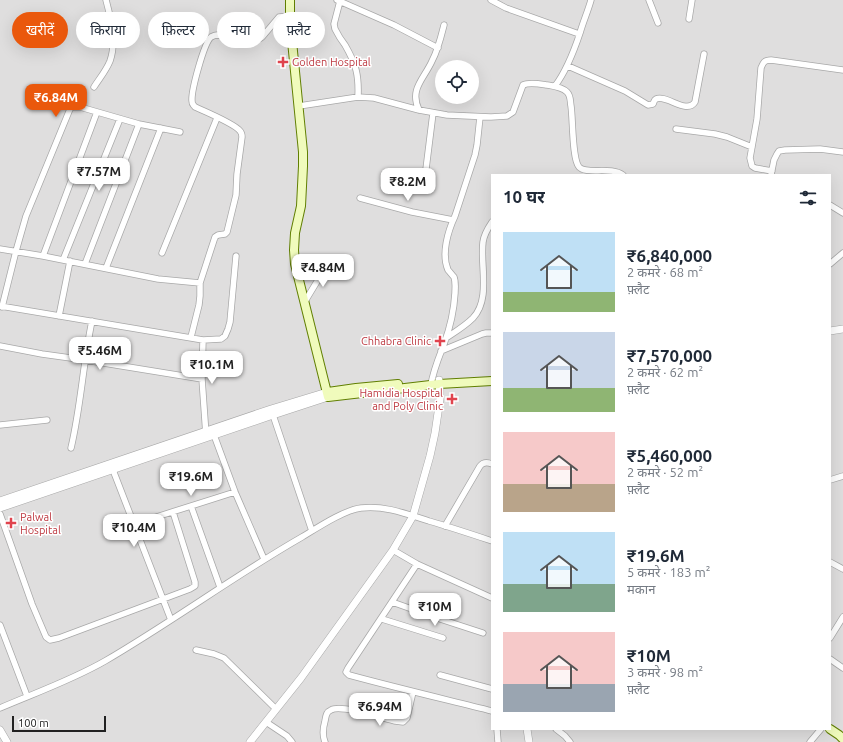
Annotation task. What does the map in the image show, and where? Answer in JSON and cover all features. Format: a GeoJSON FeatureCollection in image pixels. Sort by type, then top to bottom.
{"type":"FeatureCollection","features":[{"type":"Feature","properties":{"kind":"main road"},"geometry":{"type":"LineString","coordinates":[[290,0],[290,12]]}},
{"type":"Feature","properties":{"kind":"main road"},"geometry":{"type":"LineString","coordinates":[[293,48],[303,166],[301,206],[295,233],[294,264],[328,395],[356,388],[491,376]]}},
{"type":"Feature","properties":{"kind":"main road"},"geometry":{"type":"LineString","coordinates":[[435,382],[491,381]]}},
{"type":"Feature","properties":{"kind":"main road"},"geometry":{"type":"LineString","coordinates":[[831,729],[843,739]]}},
{"type":"Feature","properties":{"kind":"street"},"geometry":{"type":"LineString","coordinates":[[94,87],[106,68],[112,54],[113,33],[106,0]]}},
{"type":"Feature","properties":{"kind":"street"},"geometry":{"type":"LineString","coordinates":[[491,0],[506,8],[579,34]]}},
{"type":"Feature","properties":{"kind":"street"},"geometry":{"type":"LineString","coordinates":[[555,86],[568,66],[591,0]]}},
{"type":"Feature","properties":{"kind":"street"},"geometry":{"type":"LineString","coordinates":[[650,0],[658,23]]}},
{"type":"Feature","properties":{"kind":"street"},"geometry":{"type":"LineString","coordinates":[[689,19],[692,0]]}},
{"type":"Feature","properties":{"kind":"street"},"geometry":{"type":"LineString","coordinates":[[358,97],[358,76],[350,55],[334,24],[338,1],[394,25],[438,48]]}},
{"type":"Feature","properties":{"kind":"street"},"geometry":{"type":"LineString","coordinates":[[191,337],[199,305],[200,283],[215,237],[227,232],[236,195],[242,137],[237,128],[192,104],[194,87],[201,57],[211,37],[217,35],[255,40],[261,39],[273,24]]}},
{"type":"Feature","properties":{"kind":"street"},"geometry":{"type":"LineString","coordinates":[[419,110],[415,103],[417,88],[432,63],[438,48],[444,25]]}},
{"type":"Feature","properties":{"kind":"street"},"geometry":{"type":"LineString","coordinates":[[568,66],[625,91],[648,105],[652,104],[654,100],[661,98],[684,106],[690,106],[696,102],[704,54]]}},
{"type":"Feature","properties":{"kind":"street"},"geometry":{"type":"LineString","coordinates":[[843,70],[765,60],[761,68],[757,119],[750,158],[752,166],[771,173],[774,160],[779,151],[820,149],[843,152]]}},
{"type":"Feature","properties":{"kind":"street"},"geometry":{"type":"LineString","coordinates":[[299,106],[358,97],[374,98],[447,116],[506,116],[513,112],[522,87],[526,84],[555,86],[564,90],[570,96],[575,154],[578,165],[581,169],[613,170],[621,174]]}},
{"type":"Feature","properties":{"kind":"street"},"geometry":{"type":"LineString","coordinates":[[180,132],[139,124],[80,107],[72,107],[68,113],[26,216],[1,306],[203,340],[221,340],[225,336],[230,322],[236,256]]}},
{"type":"Feature","properties":{"kind":"street"},"geometry":{"type":"LineString","coordinates":[[42,256],[97,112]]}},
{"type":"Feature","properties":{"kind":"street"},"geometry":{"type":"LineString","coordinates":[[406,173],[423,173],[425,171],[433,113]]}},
{"type":"Feature","properties":{"kind":"street"},"geometry":{"type":"LineString","coordinates":[[250,742],[297,684],[393,550],[413,516],[426,474],[435,433],[440,399],[435,382],[441,351],[451,319],[455,294],[455,281],[448,269],[445,253],[449,232],[475,155],[480,117]]}},
{"type":"Feature","properties":{"kind":"street"},"geometry":{"type":"LineString","coordinates":[[162,253],[217,118]]}},
{"type":"Feature","properties":{"kind":"street"},"geometry":{"type":"LineString","coordinates":[[63,260],[120,119]]}},
{"type":"Feature","properties":{"kind":"street"},"geometry":{"type":"LineString","coordinates":[[85,264],[139,124]]}},
{"type":"Feature","properties":{"kind":"street"},"geometry":{"type":"LineString","coordinates":[[106,268],[161,128]]}},
{"type":"Feature","properties":{"kind":"street"},"geometry":{"type":"LineString","coordinates":[[676,129],[727,137],[752,148]]}},
{"type":"Feature","properties":{"kind":"street"},"geometry":{"type":"LineString","coordinates":[[360,198],[412,212],[453,220]]}},
{"type":"Feature","properties":{"kind":"street"},"geometry":{"type":"LineString","coordinates":[[831,206],[843,213]]}},
{"type":"Feature","properties":{"kind":"street"},"geometry":{"type":"LineString","coordinates":[[446,338],[474,317],[479,309],[484,285],[483,242],[487,229],[491,223]]}},
{"type":"Feature","properties":{"kind":"street"},"geometry":{"type":"LineString","coordinates":[[0,249],[70,261],[158,279],[200,283]]}},
{"type":"Feature","properties":{"kind":"street"},"geometry":{"type":"LineString","coordinates":[[831,263],[843,254]]}},
{"type":"Feature","properties":{"kind":"street"},"geometry":{"type":"LineString","coordinates":[[59,316],[70,261]]}},
{"type":"Feature","properties":{"kind":"street"},"geometry":{"type":"LineString","coordinates":[[304,303],[327,265]]}},
{"type":"Feature","properties":{"kind":"street"},"geometry":{"type":"LineString","coordinates":[[71,448],[92,321]]}},
{"type":"Feature","properties":{"kind":"street"},"geometry":{"type":"LineString","coordinates":[[831,331],[843,329]]}},
{"type":"Feature","properties":{"kind":"street"},"geometry":{"type":"LineString","coordinates":[[441,351],[482,334],[491,333]]}},
{"type":"Feature","properties":{"kind":"street"},"geometry":{"type":"LineString","coordinates":[[203,340],[202,379],[209,435],[264,559]]}},
{"type":"Feature","properties":{"kind":"street"},"geometry":{"type":"LineString","coordinates":[[0,346],[202,379]]}},
{"type":"Feature","properties":{"kind":"street"},"geometry":{"type":"LineString","coordinates":[[0,501],[273,415],[328,395]]}},
{"type":"Feature","properties":{"kind":"street"},"geometry":{"type":"LineString","coordinates":[[0,508],[113,470],[209,435],[271,409],[328,395]]}},
{"type":"Feature","properties":{"kind":"street"},"geometry":{"type":"LineString","coordinates":[[273,415],[312,531]]}},
{"type":"Feature","properties":{"kind":"street"},"geometry":{"type":"LineString","coordinates":[[0,425],[47,420]]}},
{"type":"Feature","properties":{"kind":"street"},"geometry":{"type":"LineString","coordinates":[[445,526],[480,466],[487,462],[491,464]]}},
{"type":"Feature","properties":{"kind":"street"},"geometry":{"type":"LineString","coordinates":[[113,470],[171,620]]}},
{"type":"Feature","properties":{"kind":"street"},"geometry":{"type":"LineString","coordinates":[[831,480],[843,476]]}},
{"type":"Feature","properties":{"kind":"street"},"geometry":{"type":"LineString","coordinates":[[153,518],[235,492]]}},
{"type":"Feature","properties":{"kind":"street"},"geometry":{"type":"LineString","coordinates":[[191,506],[220,587]]}},
{"type":"Feature","properties":{"kind":"street"},"geometry":{"type":"LineString","coordinates":[[0,708],[66,680],[104,661],[171,620],[264,559],[346,512],[360,508],[375,507],[413,516],[491,541]]}},
{"type":"Feature","properties":{"kind":"street"},"geometry":{"type":"LineString","coordinates":[[0,514],[32,604],[46,637],[49,640],[53,640],[195,586],[173,512]]}},
{"type":"Feature","properties":{"kind":"street"},"geometry":{"type":"LineString","coordinates":[[393,550],[417,564],[491,598]]}},
{"type":"Feature","properties":{"kind":"street"},"geometry":{"type":"LineString","coordinates":[[831,563],[843,569]]}},
{"type":"Feature","properties":{"kind":"street"},"geometry":{"type":"LineString","coordinates":[[417,564],[346,672],[349,675],[491,711]]}},
{"type":"Feature","properties":{"kind":"street"},"geometry":{"type":"LineString","coordinates":[[392,602],[483,633]]}},
{"type":"Feature","properties":{"kind":"street"},"geometry":{"type":"LineString","coordinates":[[831,637],[843,617]]}},
{"type":"Feature","properties":{"kind":"street"},"geometry":{"type":"LineString","coordinates":[[382,619],[442,638]]}},
{"type":"Feature","properties":{"kind":"street"},"geometry":{"type":"LineString","coordinates":[[0,624],[28,696]]}},
{"type":"Feature","properties":{"kind":"street"},"geometry":{"type":"LineString","coordinates":[[196,650],[224,658],[276,709]]}},
{"type":"Feature","properties":{"kind":"street"},"geometry":{"type":"LineString","coordinates":[[831,660],[843,668]]}},
{"type":"Feature","properties":{"kind":"street"},"geometry":{"type":"LineString","coordinates":[[440,675],[491,689]]}},
{"type":"Feature","properties":{"kind":"street"},"geometry":{"type":"LineString","coordinates":[[325,742],[323,735],[328,711],[333,709],[347,709],[403,722],[408,718],[413,692]]}},
{"type":"Feature","properties":{"kind":"street"},"geometry":{"type":"LineString","coordinates":[[266,722],[287,736],[292,742]]}},
{"type":"Feature","properties":{"kind":"street"},"geometry":{"type":"LineString","coordinates":[[0,730],[7,742]]}},
{"type":"Feature","properties":{"kind":"street"},"geometry":{"type":"LineString","coordinates":[[497,730],[498,742]]}},
{"type":"Feature","properties":{"kind":"street"},"geometry":{"type":"LineString","coordinates":[[527,730],[529,742]]}},
{"type":"Feature","properties":{"kind":"street"},"geometry":{"type":"LineString","coordinates":[[557,730],[570,742]]}},
{"type":"Feature","properties":{"kind":"street"},"geometry":{"type":"LineString","coordinates":[[810,742],[820,730]]}},
{"type":"Feature","properties":{"kind":"shaded area"},"geometry":{"type":"Polygon","coordinates":[[[0,0],[843,0],[843,742],[0,742],[0,0]]]}},
{"type":"Feature","properties":{"kind":"place","name":"Golden Hospital"},"geometry":{"type":"Point","coordinates":[283,62]}},
{"type":"Feature","properties":{"kind":"place","name":"Chhabra Clinic"},"geometry":{"type":"Point","coordinates":[440,341]}},
{"type":"Feature","properties":{"kind":"place","name":"Hamidia Hospital and Poly Clinic"},"geometry":{"type":"Point","coordinates":[452,399]}},
{"type":"Feature","properties":{"kind":"place","name":"Palwal Hospital"},"geometry":{"type":"Point","coordinates":[11,523]}}]}
